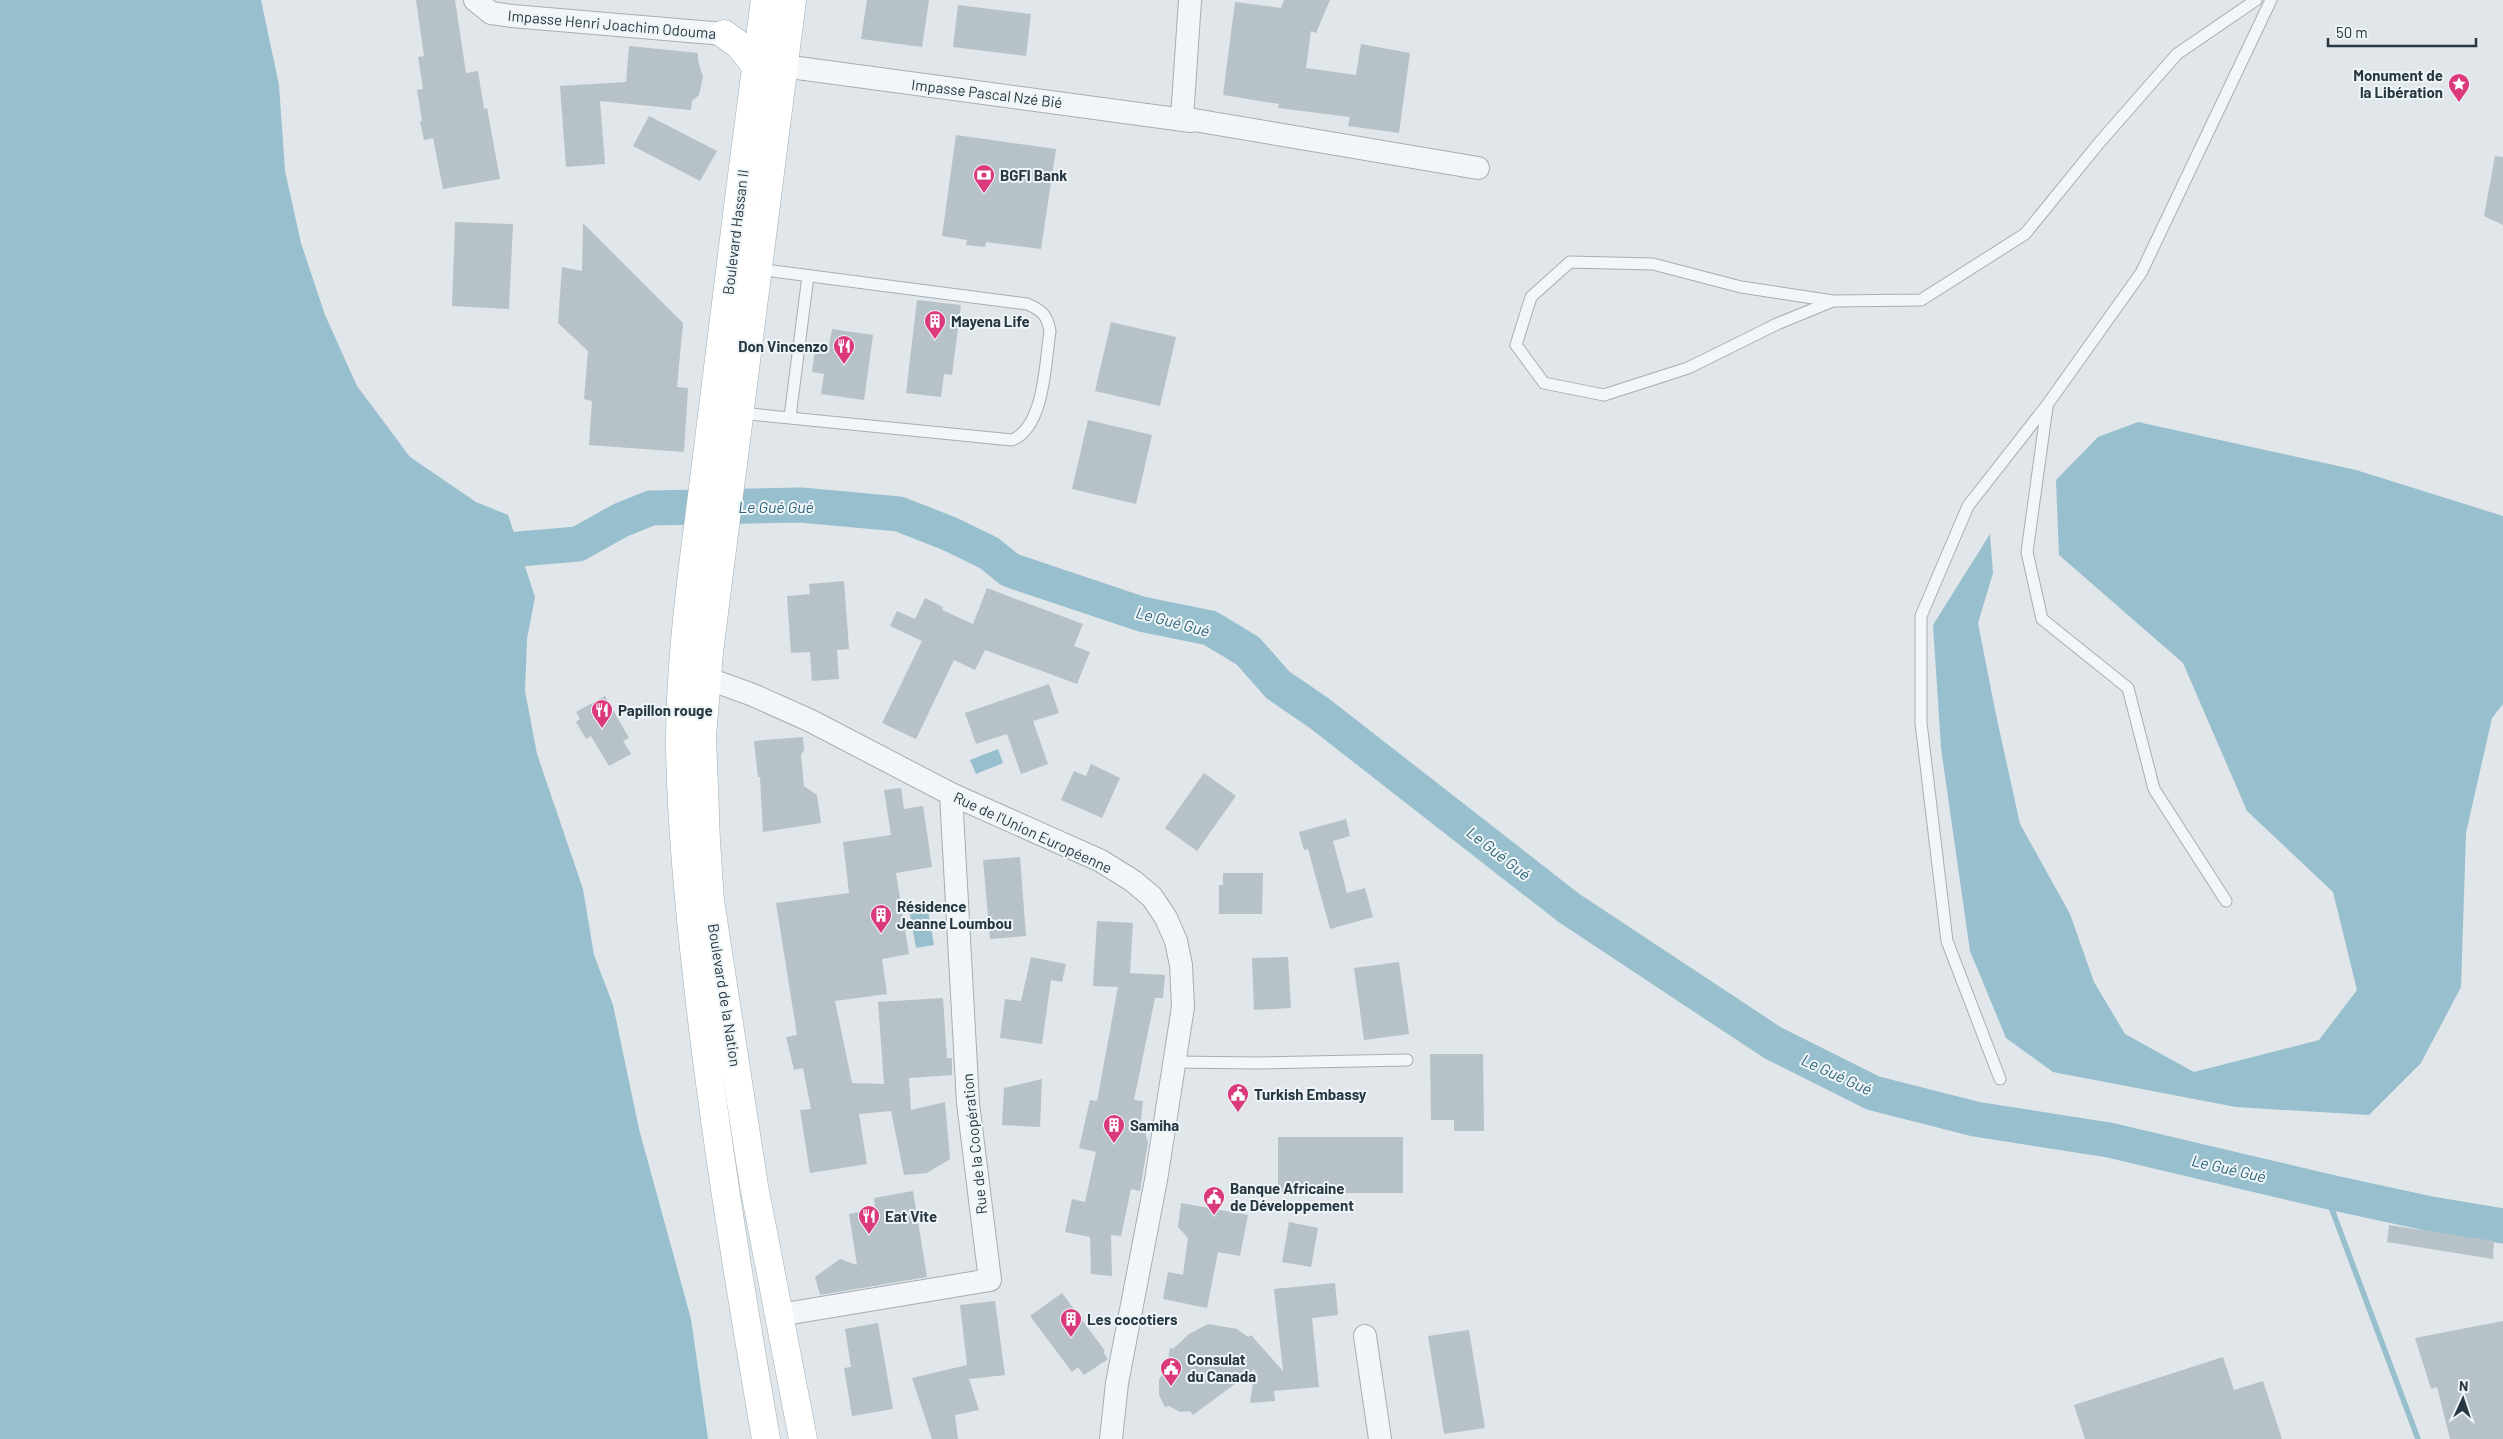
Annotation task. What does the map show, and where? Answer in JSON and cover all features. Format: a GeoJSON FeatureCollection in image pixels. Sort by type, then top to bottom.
{"type":"FeatureCollection","features":[{"type":"Feature","properties":{"kind":"main road","name":"Boulevard Hassan II"},"geometry":{"type":"LineString","coordinates":[[694,559],[706,465],[770,66],[792,0]]}},
{"type":"Feature","properties":{"kind":"main road"},"geometry":{"type":"LineString","coordinates":[[724,34],[750,24],[764,7]]}},
{"type":"Feature","properties":{"kind":"main road","name":"Boulevard Hassan II"},"geometry":{"type":"LineString","coordinates":[[722,547],[757,268],[770,66],[764,7]]}},
{"type":"Feature","properties":{"kind":"main road"},"geometry":{"type":"LineString","coordinates":[[724,34],[770,66]]}},
{"type":"Feature","properties":{"kind":"main road","name":"Boulevard de la Nation"},"geometry":{"type":"LineString","coordinates":[[722,547],[706,678],[703,760],[710,900],[754,1186],[803,1439]]}},
{"type":"Feature","properties":{"kind":"main road","name":"Boulevard de la Nation"},"geometry":{"type":"LineString","coordinates":[[694,559],[680,727],[682,804],[690,917],[706,1055],[744,1311],[766,1439]]}},
{"type":"Feature","properties":{"kind":"street","name":"Impasse Henri Joachim Odouma"},"geometry":{"type":"LineString","coordinates":[[475,0],[491,13],[512,16],[724,34]]}},
{"type":"Feature","properties":{"kind":"street"},"geometry":{"type":"LineString","coordinates":[[1186,119],[1190,0]]}},
{"type":"Feature","properties":{"kind":"street","name":"Impasse Pascal Nzé Bié"},"geometry":{"type":"LineString","coordinates":[[770,66],[1186,119],[1478,168]]}},
{"type":"Feature","properties":{"kind":"street","name":"Rue de l'Union Européenne"},"geometry":{"type":"LineString","coordinates":[[706,678],[753,695],[810,720],[952,794],[1101,861],[1134,881],[1152,897],[1166,918],[1176,941],[1181,965],[1183,1006],[1176,1062],[1117,1383],[1111,1439]]}},
{"type":"Feature","properties":{"kind":"street","name":"Rue de la Coopération"},"geometry":{"type":"LineString","coordinates":[[779,1315],[990,1280],[968,1103],[952,794]]}},
{"type":"Feature","properties":{"kind":"street"},"geometry":{"type":"LineString","coordinates":[[1365,1336],[1380,1439]]}},
{"type":"Feature","properties":{"kind":"lane"},"geometry":{"type":"LineString","coordinates":[[1833,301],[1777,324],[1688,368],[1604,395],[1544,383],[1516,345],[1531,297],[1570,262],[1653,264],[1741,287],[1833,301],[1921,300],[2025,234],[2099,143],[2177,54],[2256,0]]}},
{"type":"Feature","properties":{"kind":"lane"},"geometry":{"type":"LineString","coordinates":[[2000,1079],[1947,941],[1921,723],[1921,616],[1968,506],[2047,405],[2141,272],[2271,0]]}},
{"type":"Feature","properties":{"kind":"lane"},"geometry":{"type":"LineString","coordinates":[[739,412],[1012,440],[1022,436],[1037,412],[1050,331],[1048,318],[1040,309],[1027,304],[757,268]]}},
{"type":"Feature","properties":{"kind":"lane"},"geometry":{"type":"LineString","coordinates":[[790,417],[808,276]]}},
{"type":"Feature","properties":{"kind":"lane"},"geometry":{"type":"LineString","coordinates":[[2047,405],[2027,552],[2042,619],[2128,688],[2154,789],[2226,901]]}},
{"type":"Feature","properties":{"kind":"lane"},"geometry":{"type":"LineString","coordinates":[[1176,1062],[1266,1063],[1408,1060]]}},
{"type":"Feature","properties":{"kind":"water"},"geometry":{"type":"Polygon","coordinates":[[[0,0],[261,0],[279,85],[285,171],[301,243],[325,315],[357,386],[410,457],[476,502],[508,515],[535,597],[527,639],[525,691],[537,754],[583,889],[594,955],[613,1005],[639,1129],[691,1319],[708,1439],[0,1439],[0,0]]]}},
{"type":"Feature","properties":{"kind":"water"},"geometry":{"type":"Polygon","coordinates":[[[2138,422],[2356,470],[2503,516],[2503,704],[2492,718],[2466,833],[2461,987],[2421,1063],[2369,1115],[2236,1107],[2053,1072],[2006,1038],[1970,951],[1941,748],[1933,625],[1990,534],[1993,573],[1978,623],[2020,824],[2070,914],[2094,982],[2125,1034],[2194,1072],[2319,1040],[2357,990],[2333,892],[2247,811],[2183,663],[2059,555],[2056,480],[2098,437],[2138,422]]]}},
{"type":"Feature","properties":{"kind":"water"},"geometry":{"type":"Polygon","coordinates":[[[998,749],[1003,763],[976,774],[970,760],[998,749]]]}},
{"type":"Feature","properties":{"kind":"water"},"geometry":{"type":"Polygon","coordinates":[[[928,911],[934,945],[916,948],[910,914],[928,911]]]}},
{"type":"Feature","properties":{"kind":"building"},"geometry":{"type":"Polygon","coordinates":[[[416,0],[455,0],[466,73],[478,71],[484,109],[487,108],[500,179],[443,189],[433,138],[424,140],[420,121],[422,121],[417,90],[423,89],[418,57],[424,56],[416,0]]]}},
{"type":"Feature","properties":{"kind":"building"},"geometry":{"type":"Polygon","coordinates":[[[867,0],[929,0],[922,47],[861,39],[867,0]]]}},
{"type":"Feature","properties":{"kind":"building"},"geometry":{"type":"Polygon","coordinates":[[[1284,0],[1330,0],[1316,33],[1311,31],[1306,68],[1356,75],[1361,44],[1410,53],[1399,133],[1348,126],[1350,117],[1278,108],[1279,104],[1223,95],[1235,2],[1281,8],[1284,0]]]}},
{"type":"Feature","properties":{"kind":"building"},"geometry":{"type":"Polygon","coordinates":[[[958,5],[1031,14],[1026,56],[953,47],[958,5]]]}},
{"type":"Feature","properties":{"kind":"building"},"geometry":{"type":"Polygon","coordinates":[[[629,46],[698,53],[698,61],[703,77],[699,95],[692,101],[691,110],[600,101],[605,164],[566,167],[560,86],[626,82],[629,46]]]}},
{"type":"Feature","properties":{"kind":"building"},"geometry":{"type":"Polygon","coordinates":[[[649,116],[717,151],[700,181],[633,146],[649,116]]]}},
{"type":"Feature","properties":{"kind":"building","name":"BGFI Bank"},"geometry":{"type":"Polygon","coordinates":[[[956,135],[1056,149],[1041,249],[986,242],[985,247],[966,245],[967,240],[942,236],[956,135]]]}},
{"type":"Feature","properties":{"kind":"building"},"geometry":{"type":"Polygon","coordinates":[[[2495,156],[2503,157],[2503,225],[2484,216],[2495,156]]]}},
{"type":"Feature","properties":{"kind":"building"},"geometry":{"type":"Polygon","coordinates":[[[455,222],[513,224],[509,309],[452,306],[455,222]]]}},
{"type":"Feature","properties":{"kind":"building"},"geometry":{"type":"Polygon","coordinates":[[[583,223],[683,323],[677,387],[688,388],[684,452],[589,445],[592,401],[584,399],[588,351],[558,323],[562,267],[582,271],[583,223]]]}},
{"type":"Feature","properties":{"kind":"building","name":"Mayena Life"},"geometry":{"type":"Polygon","coordinates":[[[917,300],[961,305],[952,375],[944,374],[941,397],[906,393],[917,300]]]}},
{"type":"Feature","properties":{"kind":"building"},"geometry":{"type":"Polygon","coordinates":[[[1111,322],[1176,337],[1160,406],[1095,391],[1111,322]]]}},
{"type":"Feature","properties":{"kind":"building"},"geometry":{"type":"Polygon","coordinates":[[[832,329],[873,335],[864,400],[821,394],[824,374],[812,372],[815,350],[828,352],[832,329]]]}},
{"type":"Feature","properties":{"kind":"building"},"geometry":{"type":"Polygon","coordinates":[[[1088,420],[1152,435],[1136,504],[1072,489],[1088,420]]]}},
{"type":"Feature","properties":{"kind":"building"},"geometry":{"type":"Polygon","coordinates":[[[844,581],[849,649],[837,650],[839,679],[812,681],[810,652],[791,653],[787,596],[810,594],[809,584],[844,581]]]}},
{"type":"Feature","properties":{"kind":"building"},"geometry":{"type":"Polygon","coordinates":[[[987,588],[1083,624],[1074,646],[1090,652],[1077,684],[985,650],[975,670],[954,660],[916,739],[882,723],[922,641],[890,626],[897,611],[915,619],[925,598],[943,607],[942,610],[973,624],[987,588]]]}},
{"type":"Feature","properties":{"kind":"building"},"geometry":{"type":"Polygon","coordinates":[[[1049,684],[1059,713],[1033,721],[1048,764],[1021,774],[1007,734],[976,744],[965,713],[1049,684]]]}},
{"type":"Feature","properties":{"kind":"building"},"geometry":{"type":"Polygon","coordinates":[[[605,696],[629,738],[623,741],[631,754],[609,766],[591,736],[586,739],[576,722],[580,719],[576,712],[605,696]]]}},
{"type":"Feature","properties":{"kind":"building"},"geometry":{"type":"Polygon","coordinates":[[[803,737],[804,750],[801,755],[804,786],[817,795],[821,823],[763,832],[760,777],[758,777],[754,741],[803,737]]]}},
{"type":"Feature","properties":{"kind":"building"},"geometry":{"type":"Polygon","coordinates":[[[1091,764],[1120,778],[1102,818],[1061,800],[1074,771],[1086,776],[1091,764]]]}},
{"type":"Feature","properties":{"kind":"building"},"geometry":{"type":"Polygon","coordinates":[[[1204,773],[1236,796],[1197,851],[1165,828],[1204,773]]]}},
{"type":"Feature","properties":{"kind":"building"},"geometry":{"type":"Polygon","coordinates":[[[901,788],[904,809],[923,806],[932,867],[896,873],[909,954],[882,959],[887,994],[835,1001],[852,1083],[884,1084],[878,1002],[943,998],[947,1058],[952,1058],[952,1075],[909,1078],[911,1110],[945,1102],[950,1159],[927,1173],[904,1175],[891,1111],[859,1114],[867,1164],[810,1173],[800,1110],[811,1109],[803,1068],[794,1070],[786,1037],[797,1035],[776,903],[849,893],[843,842],[891,835],[884,790],[901,788]]]}},
{"type":"Feature","properties":{"kind":"building"},"geometry":{"type":"Polygon","coordinates":[[[1346,819],[1350,836],[1333,841],[1347,893],[1365,888],[1373,917],[1330,929],[1308,849],[1304,850],[1299,832],[1346,819]]]}},
{"type":"Feature","properties":{"kind":"building"},"geometry":{"type":"Polygon","coordinates":[[[1020,857],[1026,936],[990,939],[983,860],[1020,857]]]}},
{"type":"Feature","properties":{"kind":"building"},"geometry":{"type":"Polygon","coordinates":[[[1223,873],[1263,873],[1262,914],[1219,914],[1219,885],[1223,885],[1223,873]]]}},
{"type":"Feature","properties":{"kind":"building"},"geometry":{"type":"Polygon","coordinates":[[[1097,921],[1133,923],[1130,973],[1165,975],[1163,998],[1155,998],[1134,1100],[1143,1101],[1141,1120],[1148,1142],[1140,1191],[1131,1189],[1121,1236],[1111,1235],[1112,1276],[1091,1274],[1090,1237],[1065,1232],[1072,1199],[1085,1202],[1096,1152],[1079,1148],[1090,1100],[1097,1101],[1118,987],[1093,986],[1097,921]]]}},
{"type":"Feature","properties":{"kind":"building"},"geometry":{"type":"Polygon","coordinates":[[[1031,957],[1066,964],[1062,982],[1051,980],[1042,1044],[1000,1038],[1005,999],[1021,1001],[1031,957]]]}},
{"type":"Feature","properties":{"kind":"building"},"geometry":{"type":"Polygon","coordinates":[[[1288,957],[1291,1008],[1254,1010],[1252,958],[1288,957]]]}},
{"type":"Feature","properties":{"kind":"building"},"geometry":{"type":"Polygon","coordinates":[[[1399,962],[1409,1034],[1364,1040],[1354,968],[1399,962]]]}},
{"type":"Feature","properties":{"kind":"building"},"geometry":{"type":"Polygon","coordinates":[[[1430,1054],[1483,1054],[1484,1131],[1454,1131],[1454,1120],[1431,1120],[1430,1054]]]}},
{"type":"Feature","properties":{"kind":"building"},"geometry":{"type":"Polygon","coordinates":[[[1042,1079],[1040,1127],[1002,1125],[1004,1088],[1042,1079]]]}},
{"type":"Feature","properties":{"kind":"building"},"geometry":{"type":"Polygon","coordinates":[[[1278,1137],[1403,1137],[1403,1193],[1278,1193],[1278,1137]]]}},
{"type":"Feature","properties":{"kind":"building"},"geometry":{"type":"Polygon","coordinates":[[[913,1191],[927,1277],[820,1295],[815,1277],[840,1259],[857,1265],[849,1214],[875,1209],[874,1198],[913,1191]]]}},
{"type":"Feature","properties":{"kind":"building"},"geometry":{"type":"Polygon","coordinates":[[[1181,1203],[1248,1215],[1240,1256],[1218,1252],[1207,1308],[1163,1299],[1168,1272],[1183,1275],[1188,1238],[1178,1227],[1181,1203]]]}},
{"type":"Feature","properties":{"kind":"building"},"geometry":{"type":"Polygon","coordinates":[[[1289,1222],[1318,1228],[1311,1267],[1282,1262],[1289,1222]]]}},
{"type":"Feature","properties":{"kind":"building"},"geometry":{"type":"Polygon","coordinates":[[[2389,1225],[2494,1241],[2493,1259],[2387,1242],[2389,1225]]]}},
{"type":"Feature","properties":{"kind":"building"},"geometry":{"type":"Polygon","coordinates":[[[1335,1283],[1338,1315],[1312,1318],[1319,1387],[1274,1391],[1275,1401],[1250,1403],[1255,1369],[1193,1415],[1190,1411],[1180,1412],[1169,1406],[1165,1407],[1159,1395],[1159,1380],[1167,1365],[1170,1348],[1173,1349],[1189,1334],[1208,1324],[1237,1329],[1248,1337],[1251,1335],[1283,1371],[1274,1289],[1335,1283]]]}},
{"type":"Feature","properties":{"kind":"building","name":"Les cocotiers"},"geometry":{"type":"Polygon","coordinates":[[[1062,1293],[1105,1351],[1103,1352],[1108,1359],[1084,1375],[1078,1367],[1072,1372],[1030,1316],[1062,1293]]]}},
{"type":"Feature","properties":{"kind":"building"},"geometry":{"type":"Polygon","coordinates":[[[995,1301],[1005,1375],[969,1379],[979,1410],[955,1415],[958,1439],[932,1439],[912,1378],[967,1365],[960,1305],[995,1301]]]}},
{"type":"Feature","properties":{"kind":"building"},"geometry":{"type":"Polygon","coordinates":[[[2503,1321],[2503,1439],[2450,1439],[2437,1387],[2431,1389],[2415,1338],[2503,1321]]]}},
{"type":"Feature","properties":{"kind":"building"},"geometry":{"type":"Polygon","coordinates":[[[878,1323],[893,1409],[852,1416],[844,1368],[851,1367],[845,1329],[878,1323]]]}},
{"type":"Feature","properties":{"kind":"building"},"geometry":{"type":"Polygon","coordinates":[[[1469,1330],[1485,1428],[1444,1434],[1428,1336],[1469,1330]]]}},
{"type":"Feature","properties":{"kind":"building"},"geometry":{"type":"Polygon","coordinates":[[[2223,1357],[2234,1390],[2263,1381],[2282,1439],[2085,1439],[2074,1405],[2223,1357]]]}},
{"type":"Feature","properties":{"kind":"waterway","name":"Le Gué Gué"},"geometry":{"type":"LineString","coordinates":[[519,549],[578,544],[621,520],[651,508],[801,505],[899,514],[950,534],[989,553],[1010,570],[1141,614],[1210,628],[1248,651],[1278,685],[1319,713],[1569,908],[1773,1043],[1873,1093],[1975,1119],[2109,1140],[2325,1191],[2431,1214],[2503,1226]]}},
{"type":"Feature","properties":{"kind":"waterway"},"geometry":{"type":"LineString","coordinates":[[2325,1191],[2418,1439]]}},
{"type":"Feature","properties":{"kind":"place","name":"Monument de la Libération"},"geometry":{"type":"Point","coordinates":[2459,103]}},
{"type":"Feature","properties":{"kind":"place","name":"BGFI Bank"},"geometry":{"type":"Point","coordinates":[984,194]}},
{"type":"Feature","properties":{"kind":"place","name":"Mayena Life"},"geometry":{"type":"Point","coordinates":[935,340]}},
{"type":"Feature","properties":{"kind":"place","name":"Don Vincenzo"},"geometry":{"type":"Point","coordinates":[844,365]}},
{"type":"Feature","properties":{"kind":"place","name":"Papillon rouge"},"geometry":{"type":"Point","coordinates":[602,729]}},
{"type":"Feature","properties":{"kind":"place","name":"Résidence Jeanne Loumbou"},"geometry":{"type":"Point","coordinates":[881,934]}},
{"type":"Feature","properties":{"kind":"place","name":"Turkish Embassy"},"geometry":{"type":"Point","coordinates":[1238,1113]}},
{"type":"Feature","properties":{"kind":"place","name":"Samiha"},"geometry":{"type":"Point","coordinates":[1114,1144]}},
{"type":"Feature","properties":{"kind":"place","name":"Banque Africaine de Développement"},"geometry":{"type":"Point","coordinates":[1214,1216]}},
{"type":"Feature","properties":{"kind":"place","name":"Eat Vite"},"geometry":{"type":"Point","coordinates":[869,1235]}},
{"type":"Feature","properties":{"kind":"place","name":"Les cocotiers"},"geometry":{"type":"Point","coordinates":[1071,1338]}},
{"type":"Feature","properties":{"kind":"place","name":"Consulat du Canada"},"geometry":{"type":"Point","coordinates":[1171,1387]}}]}
